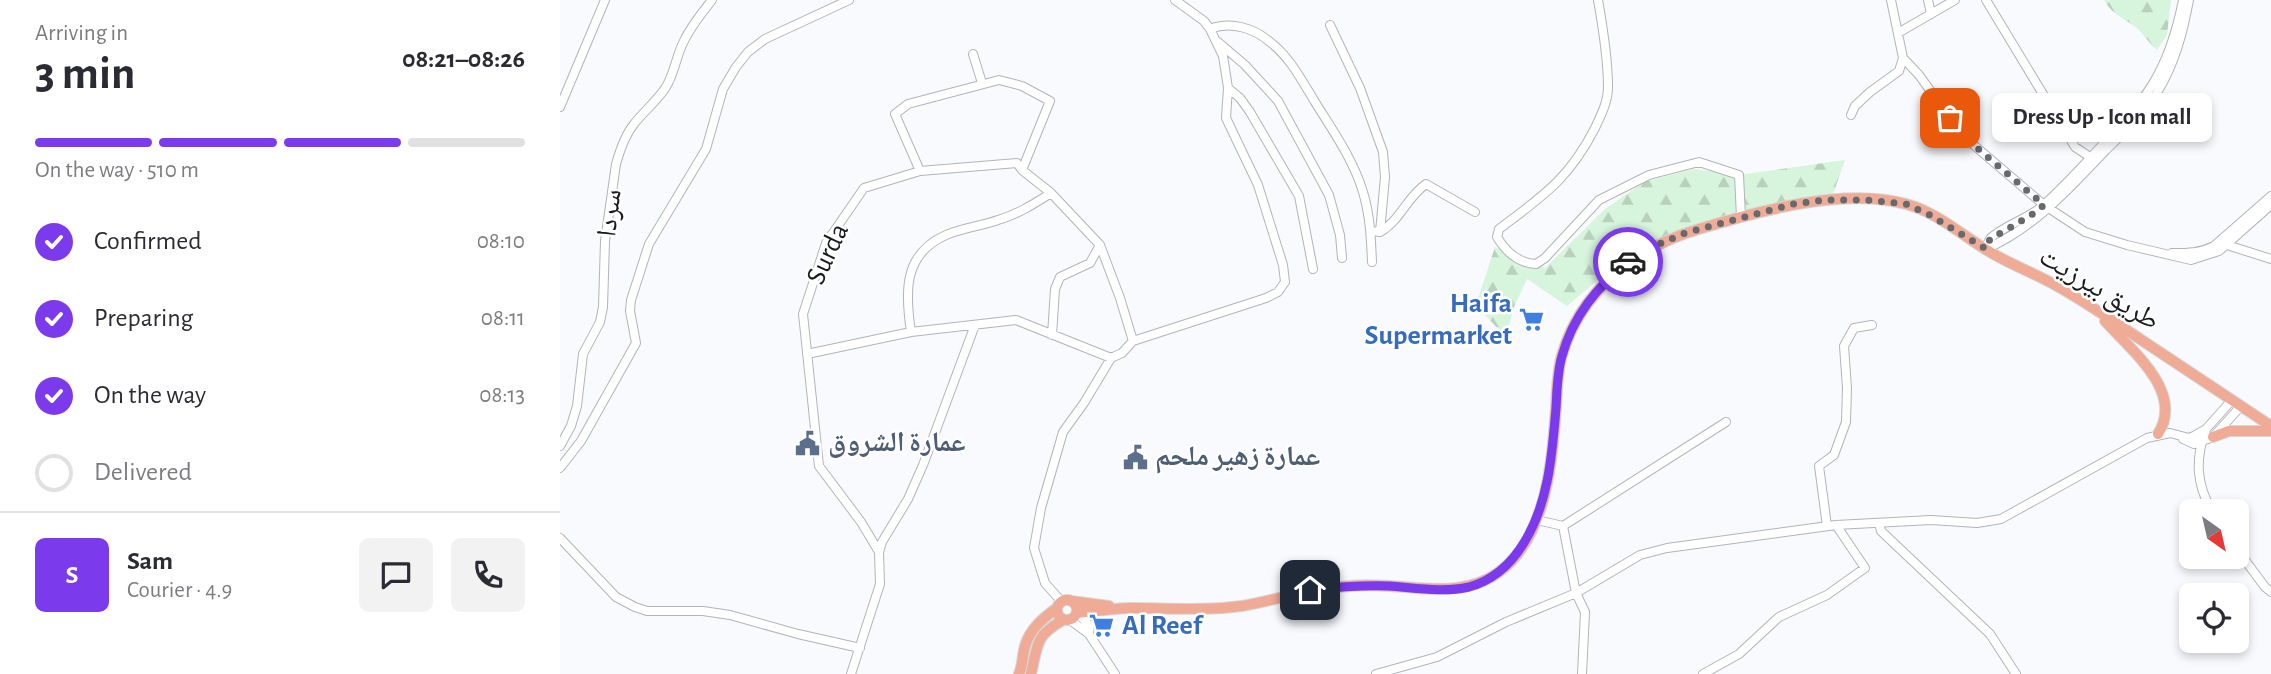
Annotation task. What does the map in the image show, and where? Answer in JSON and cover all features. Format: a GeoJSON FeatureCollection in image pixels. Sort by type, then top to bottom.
{"type":"FeatureCollection","features":[{"type":"Feature","properties":{"kind":"main road","name":"طريق بيرزيت"},"geometry":{"type":"LineString","coordinates":[[1126,608],[1171,610],[1243,606],[1335,587],[1386,586],[1445,590],[1470,586],[1497,574],[1509,563],[1537,520],[1550,465],[1562,355],[1577,319],[1589,300],[1607,280],[1628,263],[1657,245],[1685,233],[1794,204],[1825,200],[1886,201],[1906,204],[1928,214],[1986,249],[2059,287],[2271,426]]}},
{"type":"Feature","properties":{"kind":"main road"},"geometry":{"type":"LineString","coordinates":[[2093,309],[2146,366],[2159,384],[2166,406],[2163,426],[2158,434]]}},
{"type":"Feature","properties":{"kind":"main road"},"geometry":{"type":"LineString","coordinates":[[2207,436],[2229,431],[2271,431]]}},
{"type":"Feature","properties":{"kind":"main road"},"geometry":{"type":"LineString","coordinates":[[1019,674],[1029,636],[1038,623],[1063,603],[1126,608]]}},
{"type":"Feature","properties":{"kind":"main road"},"geometry":{"type":"LineString","coordinates":[[1063,603],[1059,617],[1070,618]]}},
{"type":"Feature","properties":{"kind":"main road"},"geometry":{"type":"LineString","coordinates":[[1063,603],[1076,606],[1070,618]]}},
{"type":"Feature","properties":{"kind":"main road"},"geometry":{"type":"LineString","coordinates":[[1031,674],[1042,636],[1047,629],[1070,618],[1126,608]]}},
{"type":"Feature","properties":{"kind":"street"},"geometry":{"type":"LineString","coordinates":[[560,107],[605,0]]}},
{"type":"Feature","properties":{"kind":"street","name":"سردا"},"geometry":{"type":"LineString","coordinates":[[560,446],[571,426],[577,406],[583,354],[600,322],[605,241],[619,153],[632,125],[659,97],[667,84],[675,70],[677,55],[684,40],[712,0]]}},
{"type":"Feature","properties":{"kind":"street"},"geometry":{"type":"LineString","coordinates":[[560,468],[581,442],[636,343],[630,311],[639,273],[653,235],[706,149],[723,89],[736,67],[748,52],[765,39],[849,0]]}},
{"type":"Feature","properties":{"kind":"street"},"geometry":{"type":"LineString","coordinates":[[1063,603],[1045,583],[1034,548],[1041,508],[1063,432],[1111,358],[1133,341],[1266,298],[1278,292],[1285,282],[1283,265],[1258,185],[1226,118],[1228,88],[1223,56],[1204,21],[1175,0]]}},
{"type":"Feature","properties":{"kind":"street"},"geometry":{"type":"LineString","coordinates":[[1598,0],[1608,87],[1602,113],[1583,152],[1570,170],[1544,195],[1499,229],[1497,237],[1502,246],[1525,263],[1536,264],[1545,258],[1599,200],[1649,174],[1699,162],[1740,175],[1741,217]]}},
{"type":"Feature","properties":{"kind":"street"},"geometry":{"type":"LineString","coordinates":[[1851,115],[1861,100],[1899,71],[1903,58],[1891,0]]}},
{"type":"Feature","properties":{"kind":"street"},"geometry":{"type":"LineString","coordinates":[[1928,0],[1931,14]]}},
{"type":"Feature","properties":{"kind":"street"},"geometry":{"type":"LineString","coordinates":[[1898,33],[1955,0]]}},
{"type":"Feature","properties":{"kind":"street"},"geometry":{"type":"LineString","coordinates":[[1986,0],[2076,146],[2093,159]]}},
{"type":"Feature","properties":{"kind":"street"},"geometry":{"type":"LineString","coordinates":[[1986,249],[1999,243],[2046,207],[2093,159],[2132,125],[2157,93],[2178,47],[2189,0]]}},
{"type":"Feature","properties":{"kind":"street"},"geometry":{"type":"LineString","coordinates":[[1210,29],[1221,24],[1256,32],[1271,42],[1293,67],[1357,174],[1375,232]]}},
{"type":"Feature","properties":{"kind":"street"},"geometry":{"type":"LineString","coordinates":[[1330,25],[1360,88],[1383,152],[1385,177],[1372,262]]}},
{"type":"Feature","properties":{"kind":"street"},"geometry":{"type":"LineString","coordinates":[[1216,40],[1245,65],[1278,102],[1329,195],[1340,235],[1342,258]]}},
{"type":"Feature","properties":{"kind":"street"},"geometry":{"type":"LineString","coordinates":[[973,54],[982,83]]}},
{"type":"Feature","properties":{"kind":"street"},"geometry":{"type":"LineString","coordinates":[[1903,58],[1969,141],[2046,207],[2085,232],[2191,260],[2210,256],[2227,245],[2271,205]]}},
{"type":"Feature","properties":{"kind":"street"},"geometry":{"type":"LineString","coordinates":[[920,171],[895,114],[908,104],[999,80],[1022,86],[1050,101],[1022,170]]}},
{"type":"Feature","properties":{"kind":"street"},"geometry":{"type":"LineString","coordinates":[[1228,88],[1250,112],[1299,196],[1313,269]]}},
{"type":"Feature","properties":{"kind":"street","name":"Surda"},"geometry":{"type":"LineString","coordinates":[[879,552],[861,522],[818,466],[803,314],[826,243],[863,188],[920,171],[1017,163],[1051,193],[1100,244],[1133,341]]}},
{"type":"Feature","properties":{"kind":"street"},"geometry":{"type":"LineString","coordinates":[[1375,232],[1389,227],[1418,190],[1426,184],[1475,212]]}},
{"type":"Feature","properties":{"kind":"street"},"geometry":{"type":"LineString","coordinates":[[911,332],[906,302],[911,270],[917,256],[944,236],[1022,212],[1051,193]]}},
{"type":"Feature","properties":{"kind":"street"},"geometry":{"type":"LineString","coordinates":[[2157,252],[2205,251],[2271,196]]}},
{"type":"Feature","properties":{"kind":"street"},"geometry":{"type":"LineString","coordinates":[[1052,335],[1055,289],[1060,278],[1090,263],[1100,244]]}},
{"type":"Feature","properties":{"kind":"street"},"geometry":{"type":"LineString","coordinates":[[2227,245],[2271,259]]}},
{"type":"Feature","properties":{"kind":"street"},"geometry":{"type":"LineString","coordinates":[[807,354],[911,332],[1016,320],[1111,358]]}},
{"type":"Feature","properties":{"kind":"street"},"geometry":{"type":"LineString","coordinates":[[850,674],[880,584],[879,552],[882,542],[908,499],[923,465],[975,325]]}},
{"type":"Feature","properties":{"kind":"street"},"geometry":{"type":"LineString","coordinates":[[1703,674],[1739,654],[1779,617],[1827,595],[1865,568],[1832,526],[1819,466],[1834,455],[1846,422],[1844,346],[1854,328],[1872,325]]}},
{"type":"Feature","properties":{"kind":"street"},"geometry":{"type":"LineString","coordinates":[[2178,435],[2194,444],[2207,436],[2236,403]]}},
{"type":"Feature","properties":{"kind":"street"},"geometry":{"type":"LineString","coordinates":[[1537,520],[1563,526],[1726,422]]}},
{"type":"Feature","properties":{"kind":"street"},"geometry":{"type":"LineString","coordinates":[[1376,674],[1396,671],[1437,657],[1506,622],[1576,593],[1640,555],[1667,548],[1832,526],[1931,520],[1977,523],[2001,519],[2052,489],[2158,434],[2189,438],[2207,436]]}},
{"type":"Feature","properties":{"kind":"street"},"geometry":{"type":"LineString","coordinates":[[2205,499],[2199,481],[2207,436]]}},
{"type":"Feature","properties":{"kind":"street"},"geometry":{"type":"LineString","coordinates":[[1879,523],[1881,531],[1990,634],[2016,674]]}},
{"type":"Feature","properties":{"kind":"street"},"geometry":{"type":"LineString","coordinates":[[1563,526],[1576,593],[1585,612],[1582,674]]}},
{"type":"Feature","properties":{"kind":"street"},"geometry":{"type":"LineString","coordinates":[[560,538],[616,597],[635,607],[647,611],[703,611],[730,615],[807,637],[860,648]]}},
{"type":"Feature","properties":{"kind":"street"},"geometry":{"type":"LineString","coordinates":[[2249,565],[2271,592]]}},
{"type":"Feature","properties":{"kind":"street"},"geometry":{"type":"LineString","coordinates":[[1090,630],[1095,617],[1101,611]]}},
{"type":"Feature","properties":{"kind":"street"},"geometry":{"type":"LineString","coordinates":[[1070,618],[1090,630],[1115,674]]}},
{"type":"Feature","properties":{"kind":"green space"},"geometry":{"type":"Polygon","coordinates":[[[2104,0],[2171,0],[2167,35],[2157,50],[2138,29],[2115,13],[2104,0]]]}},
{"type":"Feature","properties":{"kind":"green space"},"geometry":{"type":"Polygon","coordinates":[[[1845,160],[1831,200],[1672,232],[1620,261],[1567,306],[1527,279],[1514,307],[1506,337],[1475,308],[1495,247],[1545,268],[1605,209],[1644,182],[1694,169],[1739,175],[1845,160]]]}},
{"type":"Feature","properties":{"kind":"way so far"},"geometry":{"type":"LineString","coordinates":[[1628,262],[1685,233],[1794,204],[1825,200],[1906,204],[1986,249],[1990,239],[2044,205],[1969,141],[1950,118]]}},
{"type":"Feature","properties":{"kind":"place","name":"Dress Up - Icon mall"},"geometry":{"type":"Point","coordinates":[1950,118]}},
{"type":"Feature","properties":{"kind":"place","name":"Haifa Supermarket"},"geometry":{"type":"Point","coordinates":[1532,320]}},
{"type":"Feature","properties":{"kind":"place","name":"عمارة الشروق"},"geometry":{"type":"Point","coordinates":[808,443]}},
{"type":"Feature","properties":{"kind":"place","name":"عمارة زهير ملحم"},"geometry":{"type":"Point","coordinates":[1135,457]}},
{"type":"Feature","properties":{"kind":"place","name":"Al Reef"},"geometry":{"type":"Point","coordinates":[1102,626]}},
{"type":"Feature","properties":{"kind":"route"},"geometry":{"type":"LineString","coordinates":[[1310,590],[1391,586],[1450,590],[1470,586],[1497,574],[1509,563],[1520,550],[1537,520],[1545,493],[1562,355],[1577,319],[1589,300],[1628,262]]}}]}
